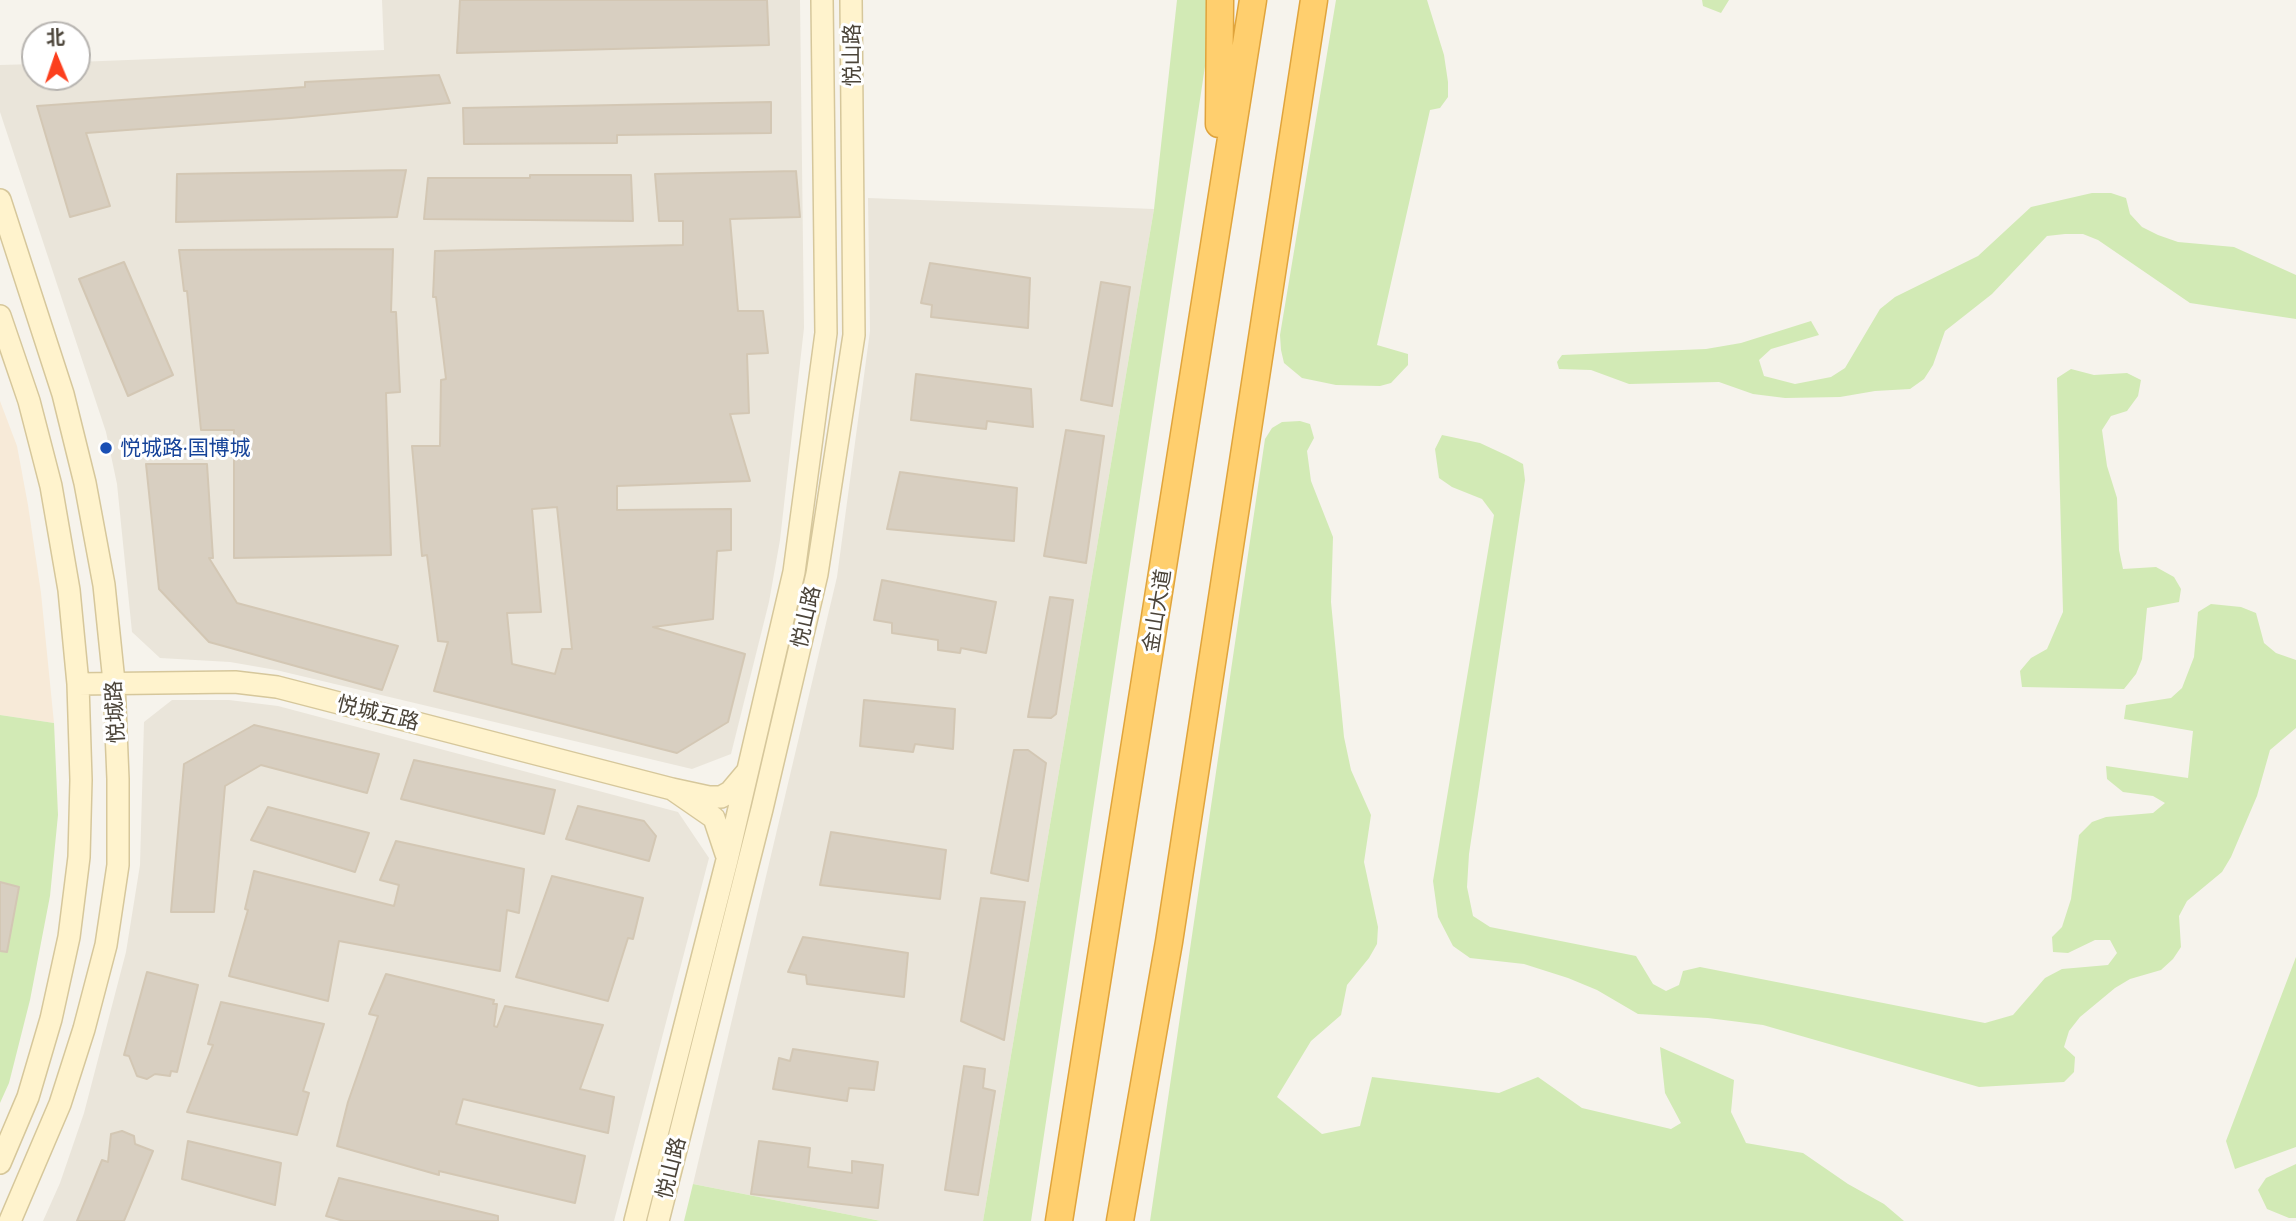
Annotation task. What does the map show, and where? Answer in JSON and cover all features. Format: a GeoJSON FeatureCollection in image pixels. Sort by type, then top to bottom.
{"type":"FeatureCollection","features":[{"type":"Feature","properties":{"kind":"highway"},"geometry":{"type":"LineString","coordinates":[[1219,211],[1220,0]]}},
{"type":"Feature","properties":{"kind":"highway","name":"金山大道"},"geometry":{"type":"LineString","coordinates":[[1059,1221],[1253,0]]}},
{"type":"Feature","properties":{"kind":"highway"},"geometry":{"type":"LineString","coordinates":[[1120,1221],[1169,942],[1314,0]]}},
{"type":"Feature","properties":{"kind":"main road","name":"悦山路"},"geometry":{"type":"LineString","coordinates":[[635,1221],[727,860],[794,572],[826,333],[822,0]]}},
{"type":"Feature","properties":{"kind":"main road","name":"悦山路"},"geometry":{"type":"LineString","coordinates":[[658,1221],[762,809],[819,561],[854,335],[851,0]]}},
{"type":"Feature","properties":{"kind":"main road","name":"悦城路"},"geometry":{"type":"LineString","coordinates":[[0,200],[63,394],[85,483],[104,585],[114,682],[118,865],[106,945],[84,1029],[60,1104],[10,1221]]}},
{"type":"Feature","properties":{"kind":"main road","name":"悦城路"},"geometry":{"type":"LineString","coordinates":[[0,316],[29,401],[51,486],[69,590],[78,684],[81,780],[79,858],[69,937],[51,1019],[28,1097],[0,1163]]}},
{"type":"Feature","properties":{"kind":"main road","name":"悦城五路"},"geometry":{"type":"LineString","coordinates":[[78,684],[235,682],[277,687],[709,797],[721,797],[739,784],[749,768]]}},
{"type":"Feature","properties":{"kind":"main road"},"geometry":{"type":"LineString","coordinates":[[673,789],[714,818],[727,860]]}},
{"type":"Feature","properties":{"kind":"shaded area"},"geometry":{"type":"Polygon","coordinates":[[[382,0],[800,0],[804,328],[780,540],[769,602],[731,754],[692,769],[276,670],[230,662],[160,658],[132,632],[117,484],[106,432],[0,112],[0,65],[21,64],[21,91],[91,91],[91,61],[384,50],[382,0]]]}},
{"type":"Feature","properties":{"kind":"shaded area"},"geometry":{"type":"Polygon","coordinates":[[[868,198],[1154,209],[983,1221],[881,1221],[693,1184],[837,577],[870,331],[868,198]]]}},
{"type":"Feature","properties":{"kind":"shaded area"},"geometry":{"type":"Polygon","coordinates":[[[0,401],[17,446],[28,505],[41,593],[54,723],[0,715],[0,401]]]}},
{"type":"Feature","properties":{"kind":"shaded area"},"geometry":{"type":"Polygon","coordinates":[[[172,700],[229,700],[278,706],[678,812],[709,858],[614,1221],[43,1221],[60,1183],[84,1113],[126,952],[140,865],[144,722],[172,700]]]}},
{"type":"Feature","properties":{"kind":"green space"},"geometry":{"type":"Polygon","coordinates":[[[1177,0],[1215,0],[1031,1221],[983,1221],[1154,209],[1177,0]]]}},
{"type":"Feature","properties":{"kind":"green space"},"geometry":{"type":"Polygon","coordinates":[[[1336,0],[1427,0],[1444,55],[1448,82],[1448,97],[1440,108],[1430,110],[1377,345],[1408,354],[1408,365],[1391,383],[1380,386],[1336,385],[1302,378],[1284,363],[1281,350],[1280,335],[1336,0]]]}},
{"type":"Feature","properties":{"kind":"green space"},"geometry":{"type":"Polygon","coordinates":[[[1702,0],[1729,0],[1721,13],[1703,6],[1702,0]]]}},
{"type":"Feature","properties":{"kind":"green space"},"geometry":{"type":"Polygon","coordinates":[[[2092,193],[2111,193],[2126,198],[2130,214],[2142,227],[2158,235],[2178,242],[2234,247],[2296,275],[2296,319],[2190,303],[2098,240],[2083,234],[2065,234],[2047,236],[1992,294],[1945,331],[1933,365],[1924,379],[1910,389],[1840,397],[1785,398],[1753,394],[1719,382],[1629,384],[1591,370],[1559,369],[1557,362],[1562,355],[1706,349],[1741,343],[1811,321],[1819,335],[1771,349],[1759,360],[1764,376],[1795,384],[1831,377],[1845,368],[1880,309],[1895,297],[1978,256],[2031,207],[2092,193]]]}},
{"type":"Feature","properties":{"kind":"green space"},"geometry":{"type":"Polygon","coordinates":[[[2071,369],[2094,375],[2127,373],[2141,380],[2138,396],[2127,411],[2111,416],[2102,430],[2107,466],[2117,498],[2119,550],[2123,569],[2156,567],[2174,577],[2181,589],[2179,602],[2147,608],[2142,659],[2136,674],[2124,689],[2022,687],[2020,671],[2031,658],[2047,649],[2063,612],[2057,378],[2071,369]]]}},
{"type":"Feature","properties":{"kind":"green space"},"geometry":{"type":"Polygon","coordinates":[[[1300,421],[1310,424],[1314,438],[1307,451],[1311,481],[1333,537],[1331,602],[1344,737],[1351,770],[1371,815],[1364,862],[1378,927],[1377,944],[1347,985],[1341,1015],[1311,1041],[1277,1097],[1322,1134],[1360,1126],[1372,1077],[1499,1093],[1538,1077],[1582,1108],[1671,1129],[1681,1123],[1665,1093],[1660,1047],[1734,1080],[1731,1112],[1746,1143],[1803,1153],[1848,1184],[1884,1204],[1904,1221],[1150,1221],[1265,439],[1272,428],[1282,422],[1300,421]]]}},
{"type":"Feature","properties":{"kind":"green space"},"geometry":{"type":"Polygon","coordinates":[[[1442,435],[1480,443],[1523,464],[1525,480],[1469,854],[1467,887],[1473,916],[1490,927],[1636,956],[1653,984],[1666,991],[1679,985],[1683,971],[1700,967],[1985,1023],[2013,1015],[2045,978],[2062,969],[2108,965],[2117,953],[2110,940],[2095,940],[2068,953],[2053,952],[2052,937],[2062,927],[2071,899],[2079,835],[2092,822],[2106,817],[2153,813],[2165,803],[2153,796],[2123,792],[2107,779],[2106,766],[2188,778],[2193,731],[2124,719],[2126,705],[2171,698],[2182,688],[2194,657],[2198,612],[2211,604],[2241,607],[2256,613],[2264,643],[2276,653],[2296,660],[2296,728],[2270,750],[2257,796],[2222,872],[2187,901],[2179,916],[2181,947],[2161,970],[2130,979],[2080,1017],[2069,1031],[2064,1047],[2075,1057],[2074,1072],[2064,1082],[1979,1087],[1763,1025],[1708,1018],[1638,1014],[1597,990],[1568,978],[1524,964],[1470,958],[1453,946],[1438,917],[1433,881],[1494,515],[1482,499],[1452,487],[1439,478],[1435,449],[1442,435]]]}},
{"type":"Feature","properties":{"kind":"green space"},"geometry":{"type":"Polygon","coordinates":[[[0,715],[54,723],[58,815],[50,896],[30,1000],[9,1083],[0,1103],[0,715]]]}},
{"type":"Feature","properties":{"kind":"green space"},"geometry":{"type":"Polygon","coordinates":[[[2296,957],[2296,1147],[2235,1169],[2226,1141],[2296,957]]]}},
{"type":"Feature","properties":{"kind":"green space"},"geometry":{"type":"Polygon","coordinates":[[[2296,1164],[2296,1218],[2289,1218],[2267,1209],[2258,1190],[2266,1178],[2296,1164]]]}},
{"type":"Feature","properties":{"kind":"green space"},"geometry":{"type":"Polygon","coordinates":[[[693,1184],[881,1221],[684,1221],[693,1184]]]}},
{"type":"Feature","properties":{"kind":"building"},"geometry":{"type":"Polygon","coordinates":[[[460,0],[767,0],[769,45],[457,53],[460,0]]]}},
{"type":"Feature","properties":{"kind":"building"},"geometry":{"type":"Polygon","coordinates":[[[439,75],[450,103],[86,133],[110,206],[70,217],[37,106],[305,87],[305,82],[439,75]]]}},
{"type":"Feature","properties":{"kind":"building"},"geometry":{"type":"Polygon","coordinates":[[[771,102],[771,133],[617,135],[617,143],[464,144],[463,108],[771,102]]]}},
{"type":"Feature","properties":{"kind":"building"},"geometry":{"type":"Polygon","coordinates":[[[406,170],[397,217],[176,222],[177,174],[406,170]]]}},
{"type":"Feature","properties":{"kind":"building"},"geometry":{"type":"Polygon","coordinates":[[[796,171],[800,217],[730,219],[738,311],[763,311],[768,353],[747,354],[749,413],[730,414],[750,481],[617,486],[617,510],[731,509],[731,550],[717,551],[713,619],[653,627],[745,654],[728,722],[677,753],[434,691],[448,642],[438,641],[427,555],[422,556],[412,446],[440,446],[441,380],[446,379],[436,297],[433,297],[435,251],[683,245],[683,221],[659,221],[655,174],[796,171]],[[557,507],[532,509],[541,612],[507,613],[512,664],[555,674],[562,649],[572,649],[557,507]]]}},
{"type":"Feature","properties":{"kind":"building"},"geometry":{"type":"Polygon","coordinates":[[[530,175],[631,175],[633,221],[424,219],[428,178],[530,178],[530,175]]]}},
{"type":"Feature","properties":{"kind":"building"},"geometry":{"type":"Polygon","coordinates":[[[393,249],[391,312],[396,312],[400,392],[386,393],[391,555],[234,558],[234,430],[201,430],[187,291],[184,291],[179,250],[393,249]]]}},
{"type":"Feature","properties":{"kind":"building"},"geometry":{"type":"Polygon","coordinates":[[[124,262],[173,375],[128,396],[79,279],[124,262]]]}},
{"type":"Feature","properties":{"kind":"building"},"geometry":{"type":"Polygon","coordinates":[[[930,263],[1030,278],[1028,328],[931,317],[932,305],[921,303],[930,263]]]}},
{"type":"Feature","properties":{"kind":"building"},"geometry":{"type":"Polygon","coordinates":[[[1101,282],[1130,287],[1112,406],[1081,400],[1101,282]]]}},
{"type":"Feature","properties":{"kind":"building"},"geometry":{"type":"Polygon","coordinates":[[[916,374],[1031,389],[1033,427],[987,421],[986,429],[911,420],[916,374]]]}},
{"type":"Feature","properties":{"kind":"building"},"geometry":{"type":"Polygon","coordinates":[[[1066,430],[1104,436],[1086,563],[1044,556],[1066,430]]]}},
{"type":"Feature","properties":{"kind":"building"},"geometry":{"type":"Polygon","coordinates":[[[146,464],[207,464],[213,558],[209,558],[237,603],[398,646],[382,690],[209,642],[159,589],[146,464]]]}},
{"type":"Feature","properties":{"kind":"building"},"geometry":{"type":"Polygon","coordinates":[[[900,472],[1017,488],[1014,541],[887,529],[900,472]]]}},
{"type":"Feature","properties":{"kind":"building"},"geometry":{"type":"Polygon","coordinates":[[[882,580],[996,602],[986,653],[961,648],[960,653],[938,650],[938,640],[892,633],[892,623],[874,620],[882,580]]]}},
{"type":"Feature","properties":{"kind":"building"},"geometry":{"type":"Polygon","coordinates":[[[1050,597],[1073,600],[1056,714],[1051,718],[1028,717],[1050,597]]]}},
{"type":"Feature","properties":{"kind":"building"},"geometry":{"type":"Polygon","coordinates":[[[864,700],[955,709],[953,749],[915,744],[913,752],[860,746],[864,700]]]}},
{"type":"Feature","properties":{"kind":"building"},"geometry":{"type":"Polygon","coordinates":[[[254,725],[379,754],[367,793],[261,765],[225,786],[214,912],[171,912],[184,764],[254,725]]]}},
{"type":"Feature","properties":{"kind":"building"},"geometry":{"type":"Polygon","coordinates":[[[1014,750],[1028,750],[1046,763],[1028,881],[991,873],[1014,750]]]}},
{"type":"Feature","properties":{"kind":"building"},"geometry":{"type":"Polygon","coordinates":[[[414,760],[555,790],[544,834],[401,799],[414,760]]]}},
{"type":"Feature","properties":{"kind":"building"},"geometry":{"type":"Polygon","coordinates":[[[578,806],[644,821],[656,836],[649,861],[566,839],[578,806]]]}},
{"type":"Feature","properties":{"kind":"building"},"geometry":{"type":"Polygon","coordinates":[[[268,807],[369,833],[355,872],[251,840],[268,807]]]}},
{"type":"Feature","properties":{"kind":"building"},"geometry":{"type":"Polygon","coordinates":[[[831,832],[946,850],[940,899],[820,885],[831,832]]]}},
{"type":"Feature","properties":{"kind":"building"},"geometry":{"type":"Polygon","coordinates":[[[396,841],[524,869],[519,913],[507,910],[500,971],[339,941],[328,1001],[229,976],[248,910],[245,909],[254,871],[394,906],[399,885],[380,880],[396,841]]]}},
{"type":"Feature","properties":{"kind":"building"},"geometry":{"type":"Polygon","coordinates":[[[552,876],[643,898],[633,939],[628,938],[608,1001],[516,977],[552,876]]]}},
{"type":"Feature","properties":{"kind":"building"},"geometry":{"type":"Polygon","coordinates":[[[0,882],[19,887],[7,952],[0,951],[0,882]]]}},
{"type":"Feature","properties":{"kind":"building"},"geometry":{"type":"Polygon","coordinates":[[[981,898],[1025,902],[1004,1040],[961,1021],[981,898]]]}},
{"type":"Feature","properties":{"kind":"building"},"geometry":{"type":"Polygon","coordinates":[[[803,937],[908,953],[904,997],[807,984],[806,975],[788,972],[803,937]]]}},
{"type":"Feature","properties":{"kind":"building"},"geometry":{"type":"Polygon","coordinates":[[[147,972],[198,985],[177,1072],[171,1071],[170,1076],[155,1074],[147,1079],[137,1076],[129,1056],[124,1055],[147,972]]]}},
{"type":"Feature","properties":{"kind":"building"},"geometry":{"type":"Polygon","coordinates":[[[386,974],[494,1000],[493,1004],[497,1004],[494,1026],[497,1027],[505,1006],[603,1025],[580,1089],[614,1097],[608,1133],[463,1099],[456,1124],[585,1156],[575,1203],[439,1171],[439,1175],[337,1146],[348,1102],[378,1016],[369,1014],[386,974]]]}},
{"type":"Feature","properties":{"kind":"building"},"geometry":{"type":"Polygon","coordinates":[[[221,1002],[324,1024],[303,1091],[309,1093],[297,1135],[187,1112],[213,1045],[208,1044],[221,1002]]]}},
{"type":"Feature","properties":{"kind":"building"},"geometry":{"type":"Polygon","coordinates":[[[793,1049],[878,1062],[874,1090],[849,1088],[847,1101],[773,1089],[779,1058],[790,1061],[793,1049]]]}},
{"type":"Feature","properties":{"kind":"building"},"geometry":{"type":"Polygon","coordinates":[[[964,1066],[985,1069],[983,1088],[995,1091],[978,1195],[945,1190],[964,1066]]]}},
{"type":"Feature","properties":{"kind":"building"},"geometry":{"type":"Polygon","coordinates":[[[122,1131],[134,1136],[135,1144],[153,1151],[124,1221],[77,1221],[102,1160],[108,1162],[111,1134],[122,1131]]]}},
{"type":"Feature","properties":{"kind":"building"},"geometry":{"type":"Polygon","coordinates":[[[188,1141],[281,1163],[275,1205],[182,1179],[188,1141]]]}},
{"type":"Feature","properties":{"kind":"building"},"geometry":{"type":"Polygon","coordinates":[[[759,1141],[810,1148],[808,1167],[852,1173],[852,1161],[883,1165],[878,1208],[751,1194],[759,1141]]]}},
{"type":"Feature","properties":{"kind":"building"},"geometry":{"type":"Polygon","coordinates":[[[339,1178],[498,1216],[498,1221],[344,1221],[326,1216],[339,1178]]]}},
{"type":"Feature","properties":{"kind":"place","name":"悦城路·国博城"},"geometry":{"type":"Point","coordinates":[106,448]}}]}
